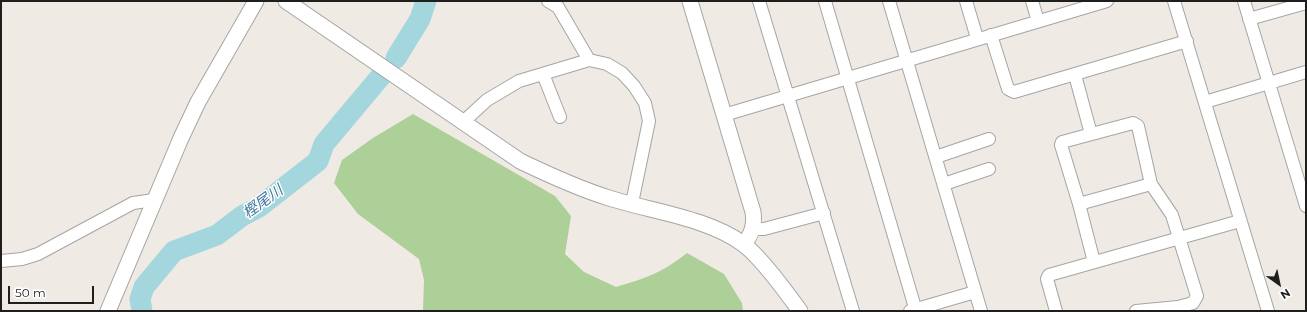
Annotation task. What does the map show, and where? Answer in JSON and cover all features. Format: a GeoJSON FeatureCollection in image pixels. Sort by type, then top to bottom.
{"type":"FeatureCollection","features":[{"type":"Feature","properties":{"kind":"street"},"geometry":{"type":"LineString","coordinates":[[108,311],[154,200],[198,102],[256,1]]}},
{"type":"Feature","properties":{"kind":"street"},"geometry":{"type":"LineString","coordinates":[[286,1],[462,123],[520,161],[557,180],[611,199],[632,203],[714,228],[744,244],[800,311]]}},
{"type":"Feature","properties":{"kind":"street"},"geometry":{"type":"LineString","coordinates":[[548,1],[558,7],[589,60]]}},
{"type":"Feature","properties":{"kind":"street"},"geometry":{"type":"LineString","coordinates":[[690,1],[753,212],[753,229],[751,235],[744,244]]}},
{"type":"Feature","properties":{"kind":"street"},"geometry":{"type":"LineString","coordinates":[[759,1],[853,311]]}},
{"type":"Feature","properties":{"kind":"street"},"geometry":{"type":"LineString","coordinates":[[825,1],[914,310],[975,292]]}},
{"type":"Feature","properties":{"kind":"street"},"geometry":{"type":"LineString","coordinates":[[889,1],[981,311]]}},
{"type":"Feature","properties":{"kind":"street"},"geometry":{"type":"LineString","coordinates":[[966,1],[977,38]]}},
{"type":"Feature","properties":{"kind":"street"},"geometry":{"type":"LineString","coordinates":[[1032,1],[1038,21]]}},
{"type":"Feature","properties":{"kind":"street"},"geometry":{"type":"LineString","coordinates":[[1174,1],[1268,311]]}},
{"type":"Feature","properties":{"kind":"street"},"geometry":{"type":"LineString","coordinates":[[1244,1],[1306,206]]}},
{"type":"Feature","properties":{"kind":"street"},"geometry":{"type":"LineString","coordinates":[[724,115],[1100,2]]}},
{"type":"Feature","properties":{"kind":"street"},"geometry":{"type":"LineString","coordinates":[[1250,20],[1306,3]]}},
{"type":"Feature","properties":{"kind":"street"},"geometry":{"type":"LineString","coordinates":[[991,35],[1008,89],[1014,92],[1187,41]]}},
{"type":"Feature","properties":{"kind":"street"},"geometry":{"type":"LineString","coordinates":[[462,123],[487,100],[519,81],[589,60],[607,64],[622,73],[634,86],[645,103],[649,121],[632,203]]}},
{"type":"Feature","properties":{"kind":"street"},"geometry":{"type":"LineString","coordinates":[[1205,102],[1306,72]]}},
{"type":"Feature","properties":{"kind":"street"},"geometry":{"type":"LineString","coordinates":[[543,74],[560,117]]}},
{"type":"Feature","properties":{"kind":"street"},"geometry":{"type":"LineString","coordinates":[[1075,75],[1091,134]]}},
{"type":"Feature","properties":{"kind":"street"},"geometry":{"type":"LineString","coordinates":[[1094,262],[1061,145],[1064,141],[1133,122],[1138,126],[1151,184],[1170,208],[1197,296],[1193,303],[1178,307],[1136,311]]}},
{"type":"Feature","properties":{"kind":"street"},"geometry":{"type":"LineString","coordinates":[[936,157],[989,139]]}},
{"type":"Feature","properties":{"kind":"street"},"geometry":{"type":"LineString","coordinates":[[944,184],[989,169]]}},
{"type":"Feature","properties":{"kind":"street"},"geometry":{"type":"LineString","coordinates":[[1078,204],[1151,184]]}},
{"type":"Feature","properties":{"kind":"street"},"geometry":{"type":"LineString","coordinates":[[1,261],[22,259],[38,254],[133,203],[154,200]]}},
{"type":"Feature","properties":{"kind":"street"},"geometry":{"type":"LineString","coordinates":[[753,229],[764,229],[824,213]]}},
{"type":"Feature","properties":{"kind":"street"},"geometry":{"type":"LineString","coordinates":[[1056,311],[1047,279],[1049,275],[1240,221]]}},
{"type":"Feature","properties":{"kind":"green space"},"geometry":{"type":"Polygon","coordinates":[[[413,114],[555,196],[571,216],[565,254],[584,272],[616,287],[653,274],[670,265],[687,253],[724,274],[742,303],[743,311],[423,311],[424,280],[419,259],[358,214],[334,183],[342,160],[373,138],[413,114]]]}},
{"type":"Feature","properties":{"kind":"waterway","name":"樫尾川"},"geometry":{"type":"LineString","coordinates":[[396,58],[420,19],[426,1]]}},
{"type":"Feature","properties":{"kind":"waterway","name":"樫尾川"},"geometry":{"type":"LineString","coordinates":[[142,311],[140,299],[144,287],[174,251],[217,235],[242,216],[259,207],[318,161],[324,144],[381,76]]}}]}
